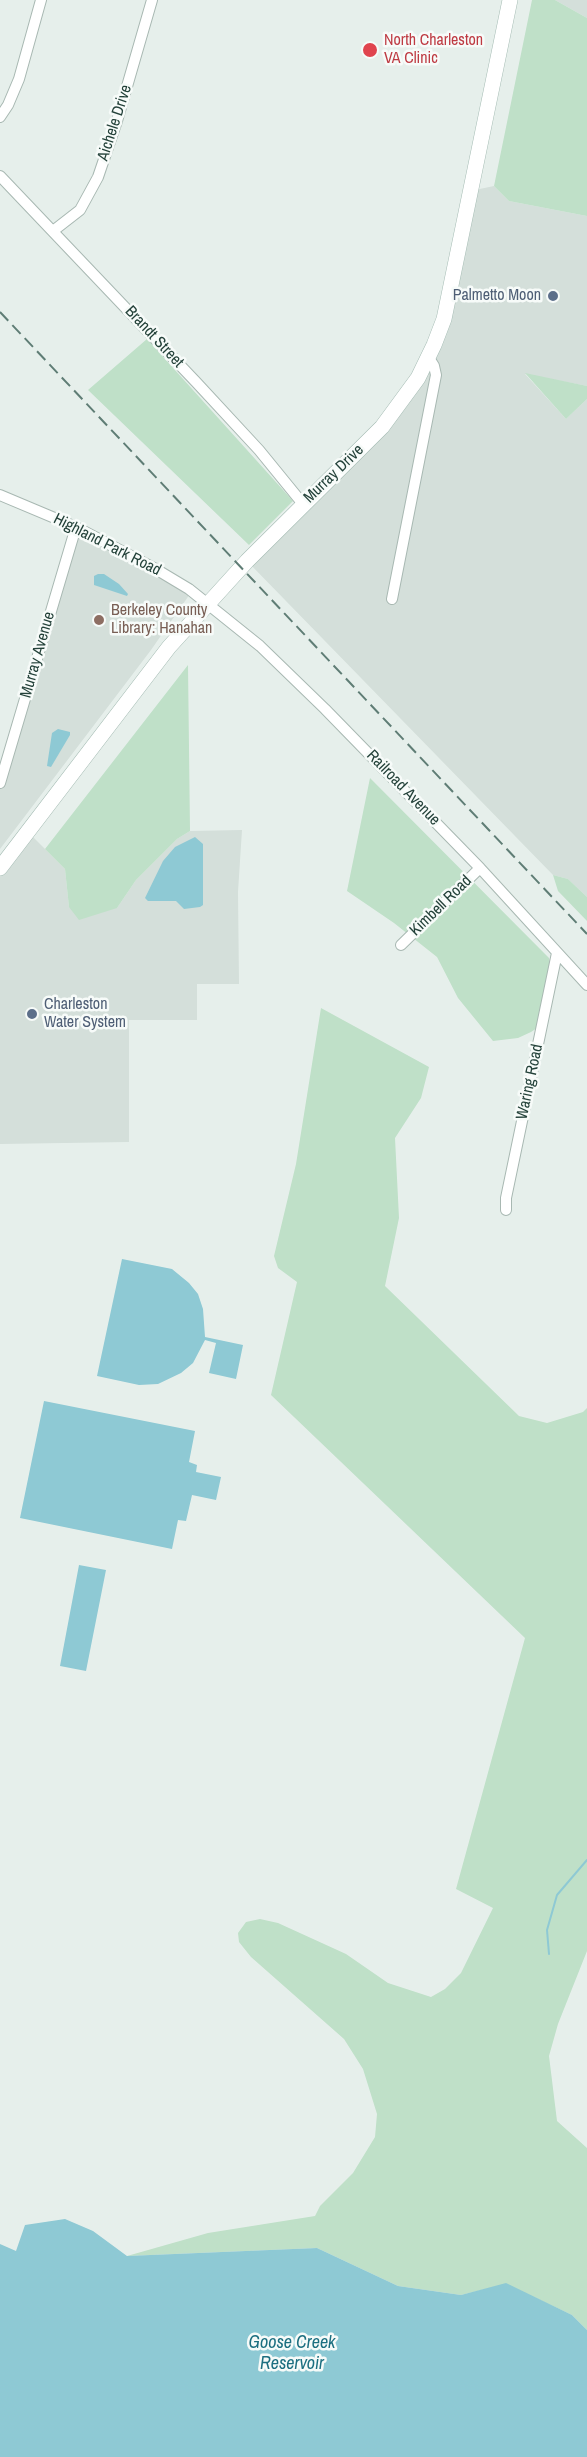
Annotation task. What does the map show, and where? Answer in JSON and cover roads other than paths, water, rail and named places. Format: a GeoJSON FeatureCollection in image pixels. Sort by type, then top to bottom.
{"type":"FeatureCollection","features":[{"type":"Feature","properties":{"kind":"street"},"geometry":{"type":"LineString","coordinates":[[0,117],[19,79],[41,0]]}},
{"type":"Feature","properties":{"kind":"street","name":"Aichele Drive"},"geometry":{"type":"LineString","coordinates":[[53,231],[80,210],[98,177],[117,121],[152,0]]}},
{"type":"Feature","properties":{"kind":"street","name":"Murray Drive"},"geometry":{"type":"LineString","coordinates":[[0,868],[169,647],[303,504],[382,427],[412,389],[429,358],[444,319],[510,0]]}},
{"type":"Feature","properties":{"kind":"street","name":"Brandt Street"},"geometry":{"type":"LineString","coordinates":[[0,176],[259,450],[303,504]]}},
{"type":"Feature","properties":{"kind":"street"},"geometry":{"type":"LineString","coordinates":[[392,599],[436,375],[429,358]]}},
{"type":"Feature","properties":{"kind":"street","name":"Highland Park Road"},"geometry":{"type":"LineString","coordinates":[[0,495],[76,526],[189,588],[208,603]]}},
{"type":"Feature","properties":{"kind":"street","name":"Murray Avenue"},"geometry":{"type":"LineString","coordinates":[[0,783],[76,526]]}},
{"type":"Feature","properties":{"kind":"street","name":"Railroad Avenue"},"geometry":{"type":"LineString","coordinates":[[208,603],[260,646],[325,709],[480,867],[587,985]]}},
{"type":"Feature","properties":{"kind":"street","name":"Kimbell Road"},"geometry":{"type":"LineString","coordinates":[[401,945],[480,867]]}},
{"type":"Feature","properties":{"kind":"street","name":"Waring Road"},"geometry":{"type":"LineString","coordinates":[[506,1210],[506,1198],[557,953]]}},
{"type":"Feature","properties":{"kind":"water"},"geometry":{"type":"Polygon","coordinates":[[[104,574],[119,584],[128,594],[127,596],[94,585],[94,576],[104,574]]]}},
{"type":"Feature","properties":{"kind":"water"},"geometry":{"type":"Polygon","coordinates":[[[58,729],[70,732],[70,735],[51,767],[47,766],[52,733],[58,729]]]}},
{"type":"Feature","properties":{"kind":"water"},"geometry":{"type":"Polygon","coordinates":[[[195,837],[203,844],[203,905],[184,909],[176,901],[148,901],[145,898],[163,861],[175,847],[195,837]]]}},
{"type":"Feature","properties":{"kind":"water"},"geometry":{"type":"Polygon","coordinates":[[[122,1259],[172,1269],[189,1283],[198,1294],[203,1309],[205,1337],[243,1345],[236,1379],[209,1373],[216,1343],[205,1340],[193,1363],[181,1373],[158,1384],[139,1385],[97,1376],[122,1259]]]}},
{"type":"Feature","properties":{"kind":"water"},"geometry":{"type":"Polygon","coordinates":[[[44,1401],[195,1431],[189,1462],[197,1465],[196,1472],[221,1477],[216,1500],[192,1495],[186,1521],[178,1520],[172,1549],[20,1518],[44,1401]]]}},
{"type":"Feature","properties":{"kind":"water"},"geometry":{"type":"Polygon","coordinates":[[[79,1565],[106,1570],[86,1671],[60,1666],[79,1565]]]}},
{"type":"Feature","properties":{"kind":"water","name":"Goose Creek Reservoir"},"geometry":{"type":"Polygon","coordinates":[[[65,2219],[93,2231],[127,2256],[317,2248],[398,2286],[461,2295],[506,2283],[572,2315],[587,2330],[587,2457],[0,2457],[0,2244],[16,2251],[25,2225],[65,2219]]]}},
{"type":"Feature","properties":{"kind":"waterway"},"geometry":{"type":"LineString","coordinates":[[549,1954],[547,1930],[557,1895],[587,1860]]}},
{"type":"Feature","properties":{"kind":"railway"},"geometry":{"type":"LineString","coordinates":[[0,312],[587,934]]}},
{"type":"Feature","properties":{"kind":"place","name":"North Charleston VA Clinic"},"geometry":{"type":"Point","coordinates":[370,50]}},
{"type":"Feature","properties":{"kind":"place","name":"Palmetto Moon"},"geometry":{"type":"Point","coordinates":[553,296]}},
{"type":"Feature","properties":{"kind":"place","name":"Berkeley County Library: Hanahan"},"geometry":{"type":"Point","coordinates":[99,620]}},
{"type":"Feature","properties":{"kind":"place","name":"Charleston Water System"},"geometry":{"type":"Point","coordinates":[32,1014]}}]}
